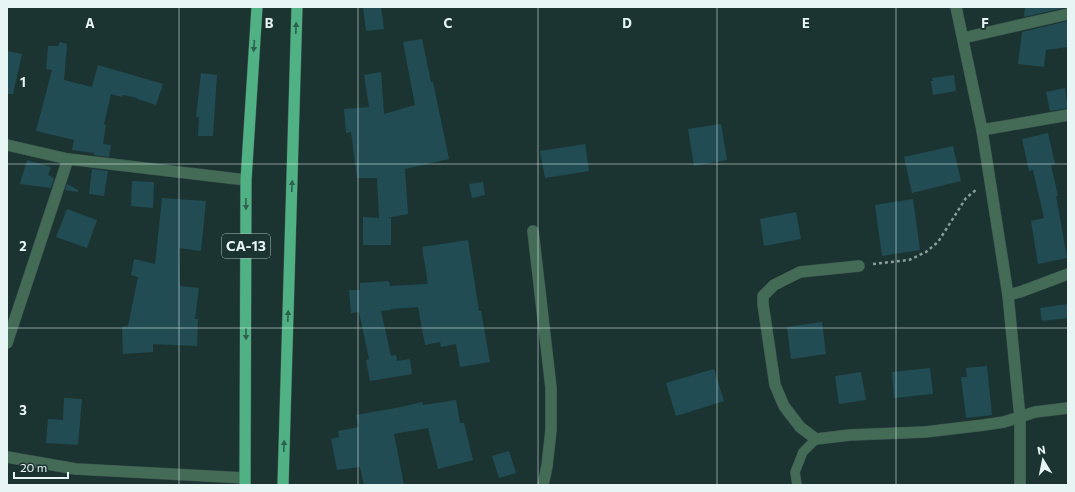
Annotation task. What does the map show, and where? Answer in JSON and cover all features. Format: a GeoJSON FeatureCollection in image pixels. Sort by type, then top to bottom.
{"type":"FeatureCollection","features":[{"type":"Feature","properties":{"kind":"highway","name":"CA-13"},"geometry":{"type":"LineString","coordinates":[[245,482],[246,180],[257,7]]}},
{"type":"Feature","properties":{"kind":"highway","name":"CA-13"},"geometry":{"type":"LineString","coordinates":[[283,485],[297,7]]}},
{"type":"Feature","properties":{"kind":"street"},"geometry":{"type":"LineString","coordinates":[[956,7],[982,130],[1008,295],[1020,418],[1020,485]]}},
{"type":"Feature","properties":{"kind":"street"},"geometry":{"type":"LineString","coordinates":[[963,38],[1068,14]]}},
{"type":"Feature","properties":{"kind":"street"},"geometry":{"type":"LineString","coordinates":[[982,130],[1068,115]]}},
{"type":"Feature","properties":{"kind":"street"},"geometry":{"type":"LineString","coordinates":[[7,145],[68,159],[246,180]]}},
{"type":"Feature","properties":{"kind":"street"},"geometry":{"type":"LineString","coordinates":[[7,343],[68,159]]}},
{"type":"Feature","properties":{"kind":"street"},"geometry":{"type":"LineString","coordinates":[[533,231],[552,388],[550,437],[547,466],[543,485]]}},
{"type":"Feature","properties":{"kind":"street"},"geometry":{"type":"LineString","coordinates":[[859,266],[800,272],[774,285],[764,296],[763,304],[775,385],[784,406],[800,427],[816,439],[925,432],[984,425],[1020,418],[1035,412],[1068,408]]}},
{"type":"Feature","properties":{"kind":"street"},"geometry":{"type":"LineString","coordinates":[[1008,295],[1068,274]]}},
{"type":"Feature","properties":{"kind":"street"},"geometry":{"type":"LineString","coordinates":[[7,457],[76,469],[245,482]]}},
{"type":"Feature","properties":{"kind":"lane"},"geometry":{"type":"LineString","coordinates":[[797,485],[795,472],[803,452],[816,439]]}},
{"type":"Feature","properties":{"kind":"path"},"geometry":{"type":"LineString","coordinates":[[859,266],[909,260],[926,252],[938,242],[966,198],[991,180]]}},
{"type":"Feature","properties":{"kind":"building"},"geometry":{"type":"Polygon","coordinates":[[[363,7],[381,7],[384,29],[366,31],[363,7]]]}},
{"type":"Feature","properties":{"kind":"building"},"geometry":{"type":"Polygon","coordinates":[[[1025,7],[1068,7],[1024,17],[1025,7]]]}},
{"type":"Feature","properties":{"kind":"building"},"geometry":{"type":"Polygon","coordinates":[[[1068,21],[1068,47],[1046,50],[1044,67],[1018,64],[1022,32],[1068,21]]]}},
{"type":"Feature","properties":{"kind":"building"},"geometry":{"type":"Polygon","coordinates":[[[422,39],[431,82],[433,82],[449,159],[405,169],[408,214],[387,218],[391,218],[391,245],[363,245],[363,217],[379,218],[377,178],[357,178],[351,132],[346,133],[344,109],[369,107],[364,75],[381,72],[384,114],[415,105],[403,42],[422,39]]]}},
{"type":"Feature","properties":{"kind":"building"},"geometry":{"type":"Polygon","coordinates":[[[60,42],[67,44],[64,80],[92,87],[98,65],[163,84],[156,105],[137,98],[123,95],[122,97],[111,94],[104,124],[106,125],[103,144],[111,145],[109,157],[72,150],[74,140],[36,131],[52,70],[46,69],[48,46],[58,46],[60,42]]]}},
{"type":"Feature","properties":{"kind":"building"},"geometry":{"type":"Polygon","coordinates":[[[7,51],[22,54],[13,94],[7,94],[7,51]]]}},
{"type":"Feature","properties":{"kind":"building"},"geometry":{"type":"Polygon","coordinates":[[[201,73],[217,75],[213,136],[198,136],[199,117],[196,117],[201,73]]]}},
{"type":"Feature","properties":{"kind":"building"},"geometry":{"type":"Polygon","coordinates":[[[954,75],[956,91],[933,95],[932,78],[954,75]]]}},
{"type":"Feature","properties":{"kind":"building"},"geometry":{"type":"Polygon","coordinates":[[[1065,88],[1068,108],[1050,111],[1046,92],[1065,88]]]}},
{"type":"Feature","properties":{"kind":"building"},"geometry":{"type":"Polygon","coordinates":[[[721,124],[727,160],[694,166],[688,129],[721,124]]]}},
{"type":"Feature","properties":{"kind":"building"},"geometry":{"type":"Polygon","coordinates":[[[1048,133],[1055,164],[1051,165],[1058,196],[1056,196],[1067,258],[1038,264],[1031,221],[1044,218],[1033,170],[1029,171],[1022,139],[1048,133]]]}},
{"type":"Feature","properties":{"kind":"building"},"geometry":{"type":"Polygon","coordinates":[[[585,144],[589,171],[545,178],[540,151],[585,144]]]}},
{"type":"Feature","properties":{"kind":"building"},"geometry":{"type":"Polygon","coordinates":[[[953,146],[961,181],[912,193],[904,157],[953,146]]]}},
{"type":"Feature","properties":{"kind":"building"},"geometry":{"type":"Polygon","coordinates":[[[27,160],[51,167],[48,175],[54,178],[51,188],[20,184],[27,160]]]}},
{"type":"Feature","properties":{"kind":"building"},"geometry":{"type":"Polygon","coordinates":[[[92,169],[108,171],[104,196],[89,194],[92,169]]]}},
{"type":"Feature","properties":{"kind":"building"},"geometry":{"type":"Polygon","coordinates":[[[132,181],[154,182],[153,208],[131,206],[132,181]]]}},
{"type":"Feature","properties":{"kind":"building"},"geometry":{"type":"Polygon","coordinates":[[[483,182],[485,195],[472,198],[469,184],[483,182]]]}},
{"type":"Feature","properties":{"kind":"building"},"geometry":{"type":"Polygon","coordinates":[[[67,184],[78,190],[78,192],[65,190],[67,184]]]}},
{"type":"Feature","properties":{"kind":"building"},"geometry":{"type":"Polygon","coordinates":[[[162,198],[206,201],[201,251],[179,248],[180,286],[199,288],[195,319],[198,319],[197,346],[153,344],[153,352],[123,354],[122,327],[128,326],[138,277],[131,275],[134,259],[155,264],[162,198]]]}},
{"type":"Feature","properties":{"kind":"building"},"geometry":{"type":"Polygon","coordinates":[[[913,199],[920,250],[882,256],[875,205],[913,199]]]}},
{"type":"Feature","properties":{"kind":"building"},"geometry":{"type":"Polygon","coordinates":[[[67,209],[97,220],[87,248],[56,237],[67,209]]]}},
{"type":"Feature","properties":{"kind":"building"},"geometry":{"type":"Polygon","coordinates":[[[796,212],[801,239],[764,246],[760,219],[796,212]]]}},
{"type":"Feature","properties":{"kind":"building"},"geometry":{"type":"Polygon","coordinates":[[[468,240],[479,311],[481,311],[490,362],[460,367],[456,344],[441,347],[440,342],[425,345],[418,307],[391,309],[381,311],[391,356],[396,355],[397,361],[410,359],[412,374],[370,381],[366,360],[369,359],[359,312],[351,313],[349,290],[360,290],[360,283],[389,281],[390,286],[428,284],[422,247],[468,240]]]}},
{"type":"Feature","properties":{"kind":"building"},"geometry":{"type":"Polygon","coordinates":[[[1068,304],[1068,318],[1042,321],[1040,308],[1068,304]]]}},
{"type":"Feature","properties":{"kind":"building"},"geometry":{"type":"Polygon","coordinates":[[[822,322],[826,354],[791,359],[787,327],[822,322]]]}},
{"type":"Feature","properties":{"kind":"building"},"geometry":{"type":"Polygon","coordinates":[[[987,366],[992,415],[966,418],[961,377],[967,377],[966,368],[987,366]]]}},
{"type":"Feature","properties":{"kind":"building"},"geometry":{"type":"Polygon","coordinates":[[[930,368],[933,394],[894,398],[892,372],[930,368]]]}},
{"type":"Feature","properties":{"kind":"building"},"geometry":{"type":"Polygon","coordinates":[[[714,369],[724,401],[676,416],[666,383],[714,369]]]}},
{"type":"Feature","properties":{"kind":"building"},"geometry":{"type":"Polygon","coordinates":[[[861,372],[866,400],[839,404],[835,376],[861,372]]]}},
{"type":"Feature","properties":{"kind":"building"},"geometry":{"type":"Polygon","coordinates":[[[64,398],[82,399],[78,445],[46,443],[48,419],[63,420],[64,398]]]}},
{"type":"Feature","properties":{"kind":"building"},"geometry":{"type":"Polygon","coordinates":[[[456,400],[460,423],[464,423],[473,460],[438,469],[428,428],[394,434],[404,485],[364,485],[360,467],[337,470],[331,439],[339,437],[338,431],[359,427],[356,415],[422,402],[423,405],[456,400]]]}},
{"type":"Feature","properties":{"kind":"building"},"geometry":{"type":"Polygon","coordinates":[[[509,451],[516,473],[499,478],[492,456],[509,451]]]}}]}
